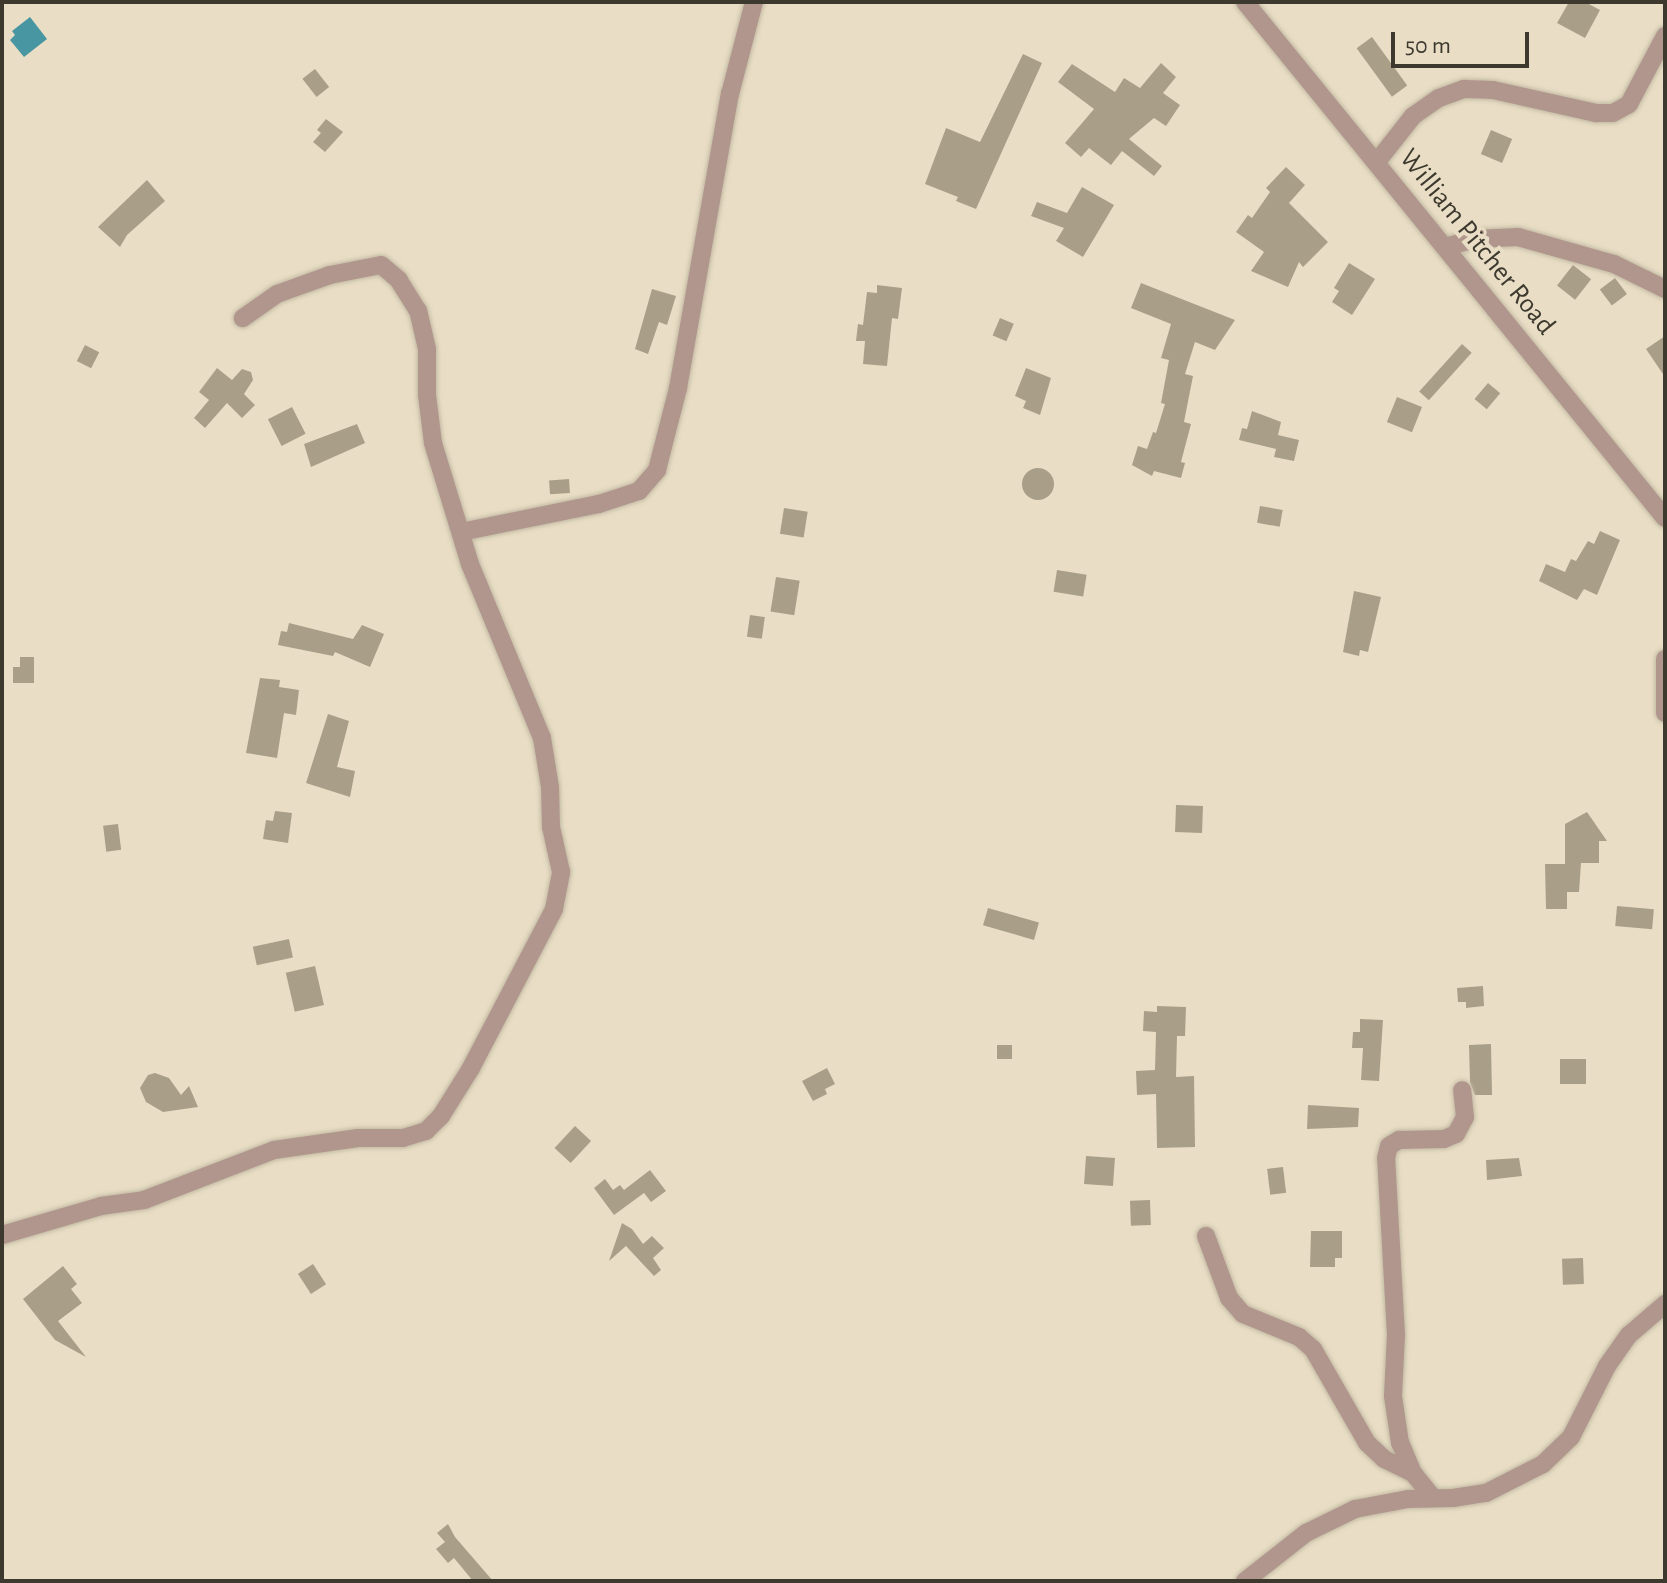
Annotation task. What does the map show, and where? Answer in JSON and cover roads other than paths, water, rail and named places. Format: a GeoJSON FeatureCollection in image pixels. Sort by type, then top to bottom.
{"type":"FeatureCollection","features":[{"type":"Feature","properties":{"kind":"street"},"geometry":{"type":"LineString","coordinates":[[461,532],[599,504],[639,491],[657,470],[678,388],[730,94],[754,2]]}},
{"type":"Feature","properties":{"kind":"street","name":"William Pitcher Road"},"geometry":{"type":"LineString","coordinates":[[1245,2],[1665,518]]}},
{"type":"Feature","properties":{"kind":"street"},"geometry":{"type":"LineString","coordinates":[[1376,163],[1413,116],[1439,98],[1464,89],[1493,90],[1596,113],[1613,113],[1629,104],[1665,36]]}},
{"type":"Feature","properties":{"kind":"street"},"geometry":{"type":"LineString","coordinates":[[1445,247],[1475,239],[1518,237],[1614,264],[1665,289]]}},
{"type":"Feature","properties":{"kind":"street"},"geometry":{"type":"LineString","coordinates":[[2,1235],[101,1206],[144,1200],[274,1150],[358,1138],[403,1138],[426,1131],[441,1116],[471,1068],[554,909],[561,872],[551,827],[550,787],[542,738],[461,532],[433,443],[427,395],[427,349],[418,311],[399,280],[381,265],[330,275],[277,294],[243,318]]}},
{"type":"Feature","properties":{"kind":"street"},"geometry":{"type":"LineString","coordinates":[[1665,659],[1665,713]]}},
{"type":"Feature","properties":{"kind":"street"},"geometry":{"type":"LineString","coordinates":[[1433,1498],[1413,1473],[1400,1443],[1393,1396],[1396,1335],[1386,1158],[1389,1146],[1399,1140],[1444,1139],[1456,1134],[1465,1117],[1462,1090]]}},
{"type":"Feature","properties":{"kind":"street"},"geometry":{"type":"LineString","coordinates":[[1206,1236],[1229,1298],[1243,1314],[1299,1337],[1313,1349],[1367,1443],[1384,1459],[1413,1473]]}},
{"type":"Feature","properties":{"kind":"street"},"geometry":{"type":"LineString","coordinates":[[1245,1581],[1306,1533],[1355,1509],[1408,1499],[1486,1493],[1543,1464],[1571,1437],[1607,1366],[1629,1335],[1665,1304]]}},
{"type":"Feature","properties":{"kind":"water"},"geometry":{"type":"Polygon","coordinates":[[[30,17],[47,39],[24,57],[10,40],[15,35],[12,31],[30,17]]]}}]}
